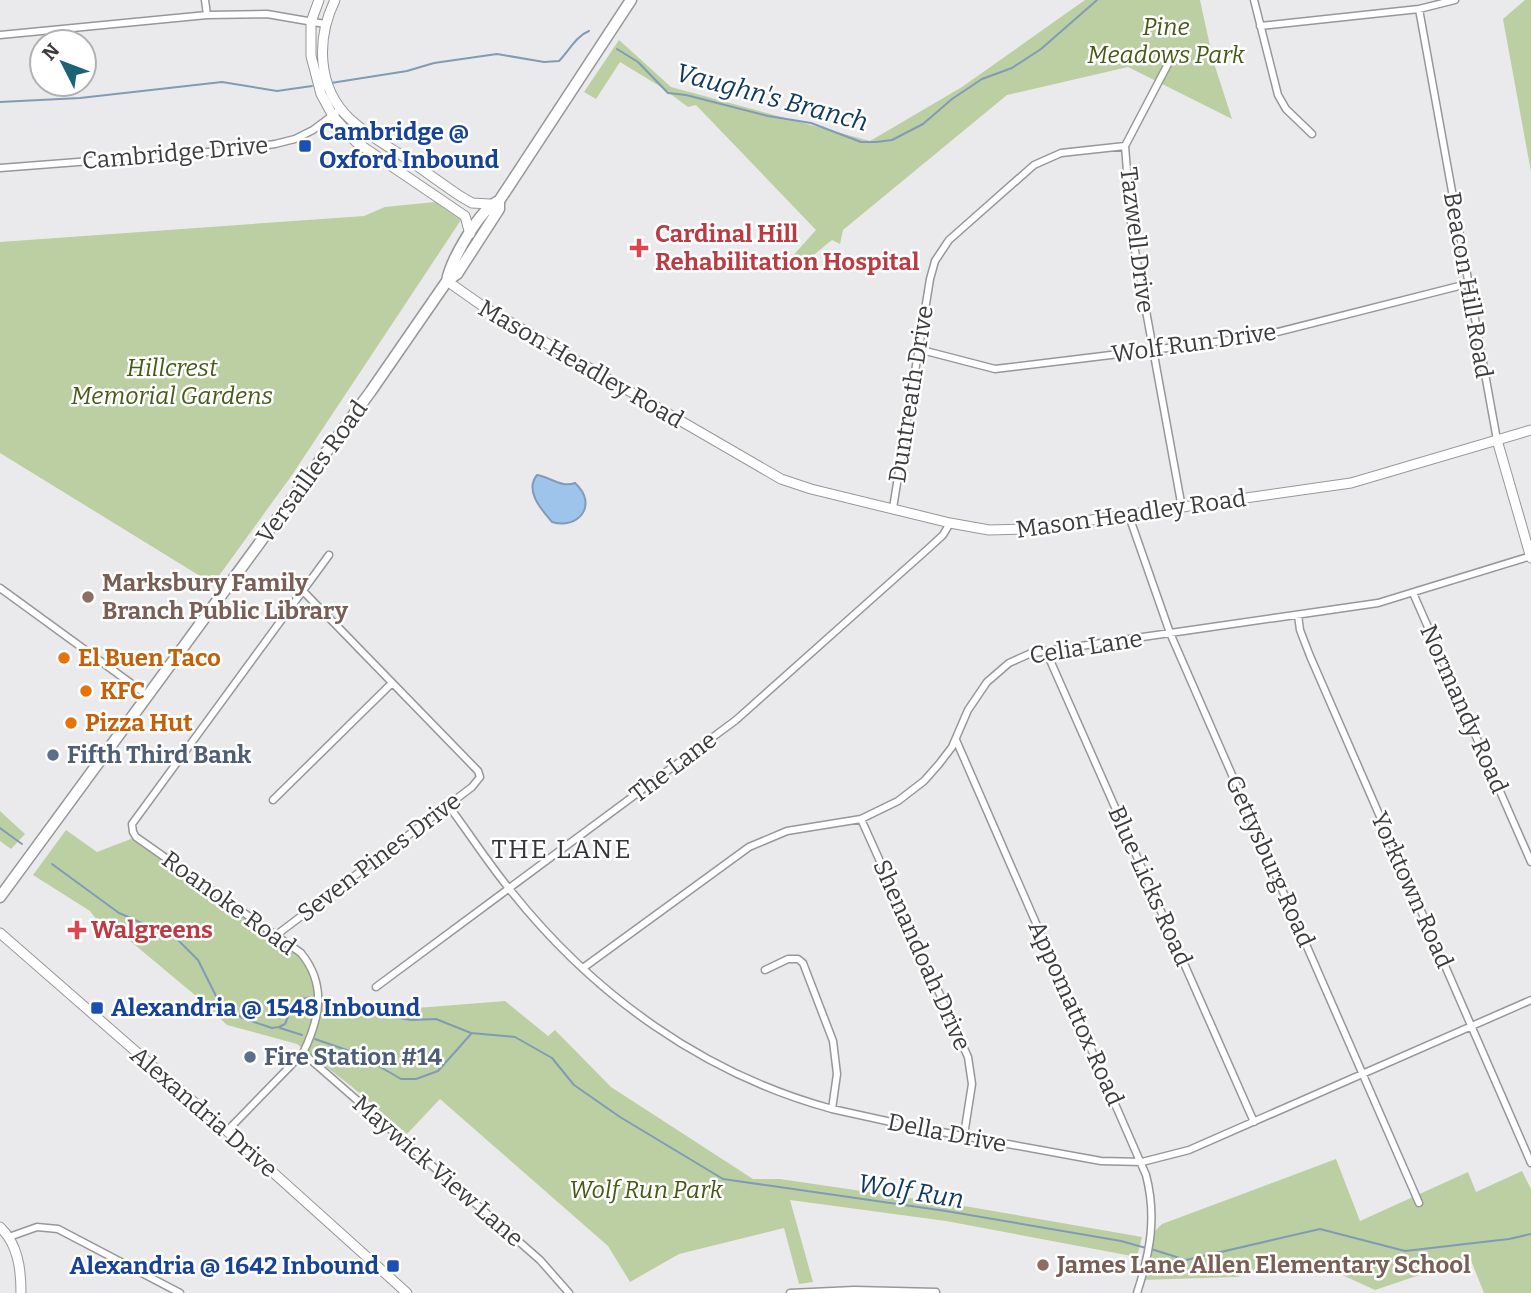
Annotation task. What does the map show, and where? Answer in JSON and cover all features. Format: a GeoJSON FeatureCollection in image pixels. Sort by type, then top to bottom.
{"type":"FeatureCollection","features":[{"type":"Feature","properties":{"kind":"main road"},"geometry":{"type":"LineString","coordinates":[[319,0],[311,22],[311,56],[321,94],[333,117],[356,142],[465,216],[470,234]]}},
{"type":"Feature","properties":{"kind":"main road"},"geometry":{"type":"LineString","coordinates":[[335,0],[325,24],[323,68],[330,90],[341,109],[364,131],[460,196],[472,203],[494,203]]}},
{"type":"Feature","properties":{"kind":"main road","name":"Versailles Road"},"geometry":{"type":"LineString","coordinates":[[447,281],[449,267],[470,234],[494,203],[631,0]]}},
{"type":"Feature","properties":{"kind":"main road","name":"Versailles Road"},"geometry":{"type":"LineString","coordinates":[[0,897],[371,391],[447,281],[463,266],[499,209],[494,203]]}},
{"type":"Feature","properties":{"kind":"main road","name":"Mason Headley Road"},"geometry":{"type":"LineString","coordinates":[[447,281],[484,307],[770,474],[811,489],[989,530],[1012,531],[1129,516],[1351,483],[1531,430]]}},
{"type":"Feature","properties":{"kind":"main road","name":"Beacon Hill Road"},"geometry":{"type":"LineString","coordinates":[[1497,440],[1531,557]]}},
{"type":"Feature","properties":{"kind":"main road","name":"Alexandria Drive"},"geometry":{"type":"LineString","coordinates":[[0,933],[228,1131],[407,1293]]}},
{"type":"Feature","properties":{"kind":"main road"},"geometry":{"type":"LineString","coordinates":[[0,1227],[9,1237],[18,1258],[21,1293]]}},
{"type":"Feature","properties":{"kind":"street"},"geometry":{"type":"LineString","coordinates":[[205,0],[206,15]]}},
{"type":"Feature","properties":{"kind":"street"},"geometry":{"type":"LineString","coordinates":[[1254,0],[1278,95],[1286,109],[1312,134]]}},
{"type":"Feature","properties":{"kind":"street"},"geometry":{"type":"LineString","coordinates":[[1261,26],[1419,9],[1455,0]]}},
{"type":"Feature","properties":{"kind":"street","name":"Beacon Hill Road"},"geometry":{"type":"LineString","coordinates":[[1419,9],[1497,440]]}},
{"type":"Feature","properties":{"kind":"street"},"geometry":{"type":"LineString","coordinates":[[0,35],[206,15],[268,14],[325,24]]}},
{"type":"Feature","properties":{"kind":"street","name":"Tazwell Drive"},"geometry":{"type":"LineString","coordinates":[[1168,64],[1125,146],[1132,234],[1182,508]]}},
{"type":"Feature","properties":{"kind":"street","name":"Cambridge Drive"},"geometry":{"type":"LineString","coordinates":[[0,168],[273,145],[304,135],[341,109]]}},
{"type":"Feature","properties":{"kind":"street","name":"Duntreath Drive"},"geometry":{"type":"LineString","coordinates":[[893,508],[918,349],[935,261],[941,249],[1027,170],[1041,161],[1061,153],[1125,146]]}},
{"type":"Feature","properties":{"kind":"street","name":"Wolf Run Drive"},"geometry":{"type":"LineString","coordinates":[[918,349],[995,369],[1262,336],[1467,284]]}},
{"type":"Feature","properties":{"kind":"street","name":"Gettysburg Road"},"geometry":{"type":"LineString","coordinates":[[1129,516],[1170,633],[1419,1203]]}},
{"type":"Feature","properties":{"kind":"street","name":"The Lane"},"geometry":{"type":"LineString","coordinates":[[376,987],[736,720],[930,547],[943,535],[950,523]]}},
{"type":"Feature","properties":{"kind":"street"},"geometry":{"type":"LineString","coordinates":[[273,800],[392,683],[303,590],[328,555]]}},
{"type":"Feature","properties":{"kind":"street","name":"Celia Lane"},"geometry":{"type":"LineString","coordinates":[[583,968],[749,846],[787,831],[862,819],[898,801],[939,764],[956,740],[968,710],[987,682],[1000,669],[1018,659],[1046,651],[1378,603],[1531,557]]}},
{"type":"Feature","properties":{"kind":"street"},"geometry":{"type":"LineString","coordinates":[[0,589],[147,695]]}},
{"type":"Feature","properties":{"kind":"street","name":"Roanoke Road"},"geometry":{"type":"LineString","coordinates":[[228,1131],[303,1052],[312,1025],[319,986],[301,953],[136,837],[131,828],[303,590]]}},
{"type":"Feature","properties":{"kind":"street","name":"Normandy Road"},"geometry":{"type":"LineString","coordinates":[[1413,593],[1531,862]]}},
{"type":"Feature","properties":{"kind":"street","name":"Yorktown Road"},"geometry":{"type":"LineString","coordinates":[[1298,615],[1300,630],[1310,656],[1531,1163]]}},
{"type":"Feature","properties":{"kind":"street","name":"Blue Licks Road"},"geometry":{"type":"LineString","coordinates":[[1046,651],[1254,1122]]}},
{"type":"Feature","properties":{"kind":"street","name":"Seven Pines Drive"},"geometry":{"type":"LineString","coordinates":[[275,936],[478,781],[480,775],[392,683]]}},
{"type":"Feature","properties":{"kind":"street","name":"Appomattox Road"},"geometry":{"type":"LineString","coordinates":[[956,740],[1142,1162],[1151,1195],[1151,1241],[1137,1293]]}},
{"type":"Feature","properties":{"kind":"street","name":"Della Drive"},"geometry":{"type":"LineString","coordinates":[[448,805],[509,889],[583,968],[646,1021],[711,1062],[777,1092],[832,1109],[1071,1157],[1142,1162],[1189,1150],[1531,1000]]}},
{"type":"Feature","properties":{"kind":"street","name":"Shenandoah Drive"},"geometry":{"type":"LineString","coordinates":[[862,819],[968,1057],[972,1084],[964,1135]]}},
{"type":"Feature","properties":{"kind":"street"},"geometry":{"type":"LineString","coordinates":[[765,970],[788,959],[798,959],[803,963],[834,1041],[837,1073],[832,1109]]}},
{"type":"Feature","properties":{"kind":"street","name":"Maywick View Lane"},"geometry":{"type":"LineString","coordinates":[[303,1052],[540,1260],[569,1293]]}},
{"type":"Feature","properties":{"kind":"street"},"geometry":{"type":"LineString","coordinates":[[9,1237],[37,1227],[58,1229],[180,1293]]}},
{"type":"Feature","properties":{"kind":"street"},"geometry":{"type":"LineString","coordinates":[[790,1293],[854,1290],[936,1292]]}},
{"type":"Feature","properties":{"kind":"green space","name":"Pine Meadows Park"},"geometry":{"type":"Polygon","coordinates":[[[1085,0],[1200,0],[1213,60],[1232,119],[1128,67],[1007,95],[843,230],[840,244],[832,240],[810,258],[789,260],[816,230],[696,105],[688,107],[620,62],[596,99],[584,92],[619,40],[671,87],[870,141],[962,87],[1085,0]]]}},
{"type":"Feature","properties":{"kind":"green space"},"geometry":{"type":"Polygon","coordinates":[[[1525,0],[1531,0],[1531,172],[1503,19],[1525,0]]]}},
{"type":"Feature","properties":{"kind":"green space","name":"Hillcrest Memorial Gardens"},"geometry":{"type":"Polygon","coordinates":[[[435,202],[461,220],[292,475],[213,584],[0,453],[0,242],[364,216],[385,207],[435,202]]]}},
{"type":"Feature","properties":{"kind":"green space"},"geometry":{"type":"Polygon","coordinates":[[[0,811],[25,834],[11,849],[0,841],[0,811]]]}},
{"type":"Feature","properties":{"kind":"green space","name":"Wolf Run Park"},"geometry":{"type":"Polygon","coordinates":[[[66,830],[97,852],[136,837],[306,960],[319,997],[379,1011],[505,1001],[548,1036],[555,1030],[611,1087],[753,1179],[780,1179],[970,1207],[1142,1237],[1137,1257],[946,1221],[790,1200],[813,1282],[799,1284],[784,1228],[679,1254],[630,1282],[608,1246],[440,1099],[407,1134],[297,1044],[227,1025],[111,925],[105,931],[90,911],[33,875],[66,830]]]}},
{"type":"Feature","properties":{"kind":"green space"},"geometry":{"type":"Polygon","coordinates":[[[1336,1159],[1360,1221],[1468,1172],[1476,1192],[1522,1171],[1531,1189],[1531,1293],[1484,1293],[1470,1258],[1375,1290],[1305,1258],[1237,1277],[1141,1280],[1152,1234],[1162,1224],[1336,1159]]]}},
{"type":"Feature","properties":{"kind":"water"},"geometry":{"type":"Polygon","coordinates":[[[537,475],[560,483],[575,483],[585,499],[582,514],[570,522],[552,522],[533,494],[532,487],[537,475]]]}},
{"type":"Feature","properties":{"kind":"waterway","name":"Vaughn's Branch"},"geometry":{"type":"LineString","coordinates":[[617,49],[638,62],[668,93],[811,123],[861,142],[876,142],[892,140],[923,124],[952,99],[982,79],[1012,68],[1041,49],[1097,0]]}},
{"type":"Feature","properties":{"kind":"waterway","name":"Vaughn's Branch"},"geometry":{"type":"LineString","coordinates":[[331,83],[497,54],[544,62],[559,61],[576,40],[589,31]]}},
{"type":"Feature","properties":{"kind":"waterway","name":"Vaughn's Branch"},"geometry":{"type":"LineString","coordinates":[[0,102],[80,98],[222,82],[277,91],[312,86]]}},
{"type":"Feature","properties":{"kind":"waterway","name":"Wolf Run"},"geometry":{"type":"LineString","coordinates":[[0,828],[22,844]]}},
{"type":"Feature","properties":{"kind":"waterway","name":"Wolf Run"},"geometry":{"type":"LineString","coordinates":[[52,864],[119,913],[176,938],[198,960],[217,998],[242,1018],[272,1028],[279,1027],[285,1024],[295,1000],[312,997]]}},
{"type":"Feature","properties":{"kind":"waterway","name":"Wolf Run"},"geometry":{"type":"LineString","coordinates":[[325,1003],[336,1010],[352,1013],[411,1020],[436,1019],[471,1033],[515,1037],[552,1058],[574,1085],[620,1117],[723,1179],[946,1211],[1121,1241],[1146,1248]]}},
{"type":"Feature","properties":{"kind":"waterway"},"geometry":{"type":"LineString","coordinates":[[280,1028],[302,1035]]}},
{"type":"Feature","properties":{"kind":"waterway"},"geometry":{"type":"LineString","coordinates":[[315,1039],[358,1054],[401,1079],[416,1079],[438,1071],[471,1034]]}},
{"type":"Feature","properties":{"kind":"waterway","name":"Wolf Run"},"geometry":{"type":"LineString","coordinates":[[1151,1249],[1186,1260],[1320,1229],[1405,1251],[1531,1234]]}},
{"type":"Feature","properties":{"kind":"place","name":"Cambridge @ Oxford Inbound"},"geometry":{"type":"Point","coordinates":[305,146]}},
{"type":"Feature","properties":{"kind":"place","name":"Cardinal Hill Rehabilitation Hospital"},"geometry":{"type":"Point","coordinates":[639,248]}},
{"type":"Feature","properties":{"kind":"place","name":"Marksbury Family Branch Public Library"},"geometry":{"type":"Point","coordinates":[88,597]}},
{"type":"Feature","properties":{"kind":"place","name":"El Buen Taco"},"geometry":{"type":"Point","coordinates":[64,658]}},
{"type":"Feature","properties":{"kind":"place","name":"KFC"},"geometry":{"type":"Point","coordinates":[86,691]}},
{"type":"Feature","properties":{"kind":"place","name":"Pizza Hut"},"geometry":{"type":"Point","coordinates":[71,723]}},
{"type":"Feature","properties":{"kind":"place","name":"Fifth Third Bank"},"geometry":{"type":"Point","coordinates":[53,755]}},
{"type":"Feature","properties":{"kind":"place","name":"Walgreens"},"geometry":{"type":"Point","coordinates":[77,930]}},
{"type":"Feature","properties":{"kind":"place","name":"Alexandria @ 1548 Inbound"},"geometry":{"type":"Point","coordinates":[97,1008]}},
{"type":"Feature","properties":{"kind":"place","name":"Fire Station #14"},"geometry":{"type":"Point","coordinates":[250,1057]}},
{"type":"Feature","properties":{"kind":"place","name":"James Lane Allen Elementary School"},"geometry":{"type":"Point","coordinates":[1043,1265]}},
{"type":"Feature","properties":{"kind":"place","name":"Alexandria @ 1642 Inbound"},"geometry":{"type":"Point","coordinates":[393,1266]}},
{"type":"Feature","properties":{"kind":"district","name":"THE LANE"},"geometry":{"type":"Point","coordinates":[562,849]}}]}
